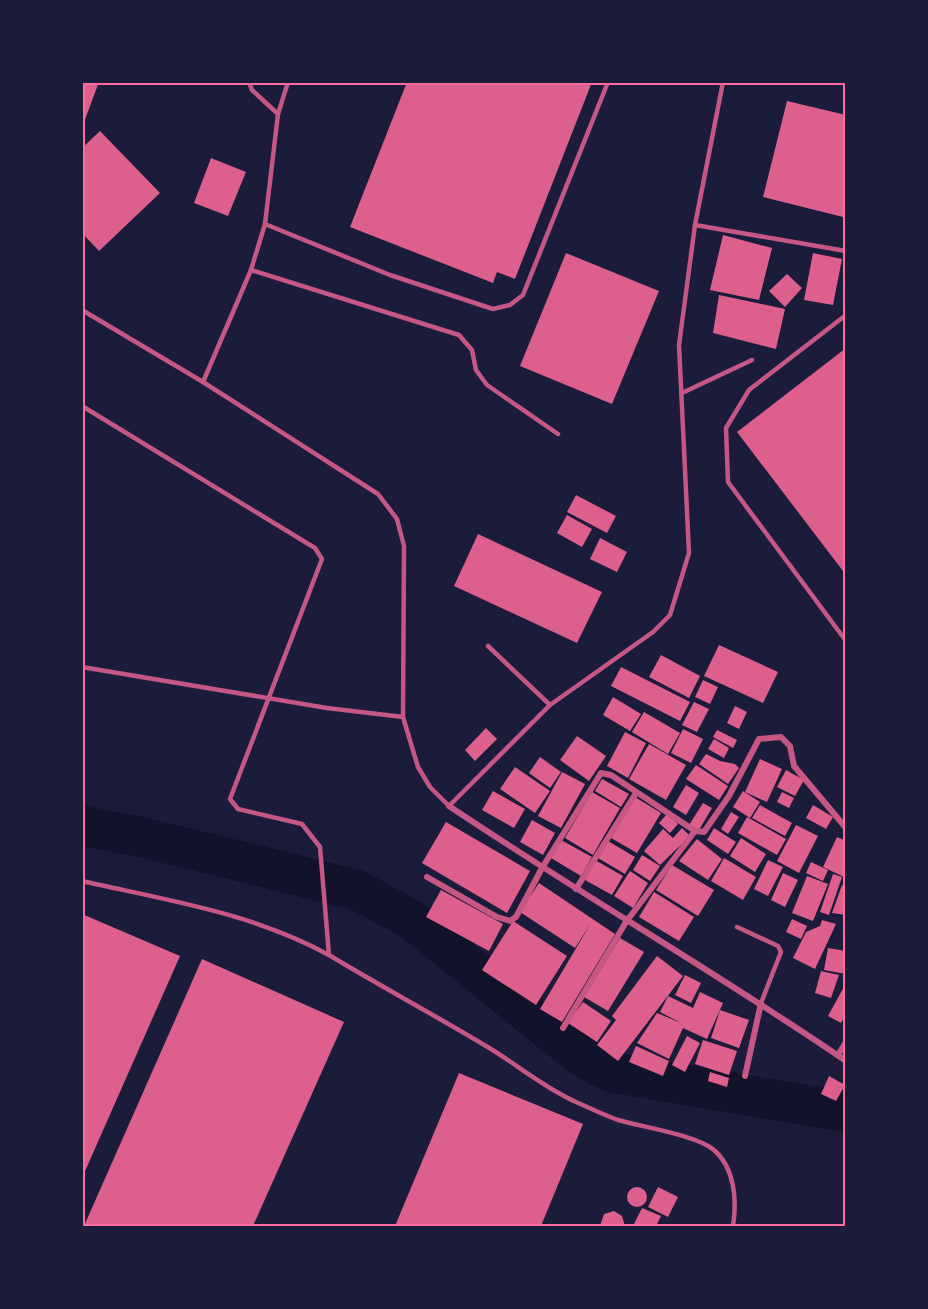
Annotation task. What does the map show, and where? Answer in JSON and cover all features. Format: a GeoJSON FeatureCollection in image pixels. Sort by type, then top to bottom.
{"type":"FeatureCollection","features":[{"type":"Feature","properties":{"kind":"street"},"geometry":{"type":"LineString","coordinates":[[427,877],[497,917],[510,921],[516,916],[542,868],[601,773],[611,776],[695,831],[704,832],[729,796],[759,739],[781,737],[790,746],[794,766],[846,828]]}},
{"type":"Feature","properties":{"kind":"street"},"geometry":{"type":"LineString","coordinates":[[576,889],[636,793]]}},
{"type":"Feature","properties":{"kind":"street"},"geometry":{"type":"LineString","coordinates":[[449,806],[626,922],[761,1003],[846,1061]]}},
{"type":"Feature","properties":{"kind":"street"},"geometry":{"type":"LineString","coordinates":[[563,1028],[626,922],[695,831]]}},
{"type":"Feature","properties":{"kind":"street"},"geometry":{"type":"LineString","coordinates":[[745,1076],[761,1003]]}},
{"type":"Feature","properties":{"kind":"street"},"geometry":{"type":"LineString","coordinates":[[838,1055],[846,1042]]}},
{"type":"Feature","properties":{"kind":"lane"},"geometry":{"type":"LineString","coordinates":[[249,82],[252,90],[278,114]]}},
{"type":"Feature","properties":{"kind":"lane"},"geometry":{"type":"LineString","coordinates":[[203,382],[251,270],[265,224],[278,114],[288,82]]}},
{"type":"Feature","properties":{"kind":"lane"},"geometry":{"type":"LineString","coordinates":[[265,224],[390,275],[493,309],[510,305],[523,295],[608,82]]}},
{"type":"Feature","properties":{"kind":"lane"},"geometry":{"type":"LineString","coordinates":[[82,310],[203,382],[378,494],[397,519],[404,546],[403,717],[418,768],[430,787],[449,806],[550,705],[653,632],[670,615],[689,553],[679,345],[695,225],[723,82]]}},
{"type":"Feature","properties":{"kind":"lane"},"geometry":{"type":"LineString","coordinates":[[695,225],[846,251]]}},
{"type":"Feature","properties":{"kind":"lane"},"geometry":{"type":"LineString","coordinates":[[251,270],[459,334],[472,350],[476,370],[487,386],[558,434]]}},
{"type":"Feature","properties":{"kind":"lane"},"geometry":{"type":"LineString","coordinates":[[846,315],[749,390],[726,428],[728,482],[846,641]]}},
{"type":"Feature","properties":{"kind":"lane"},"geometry":{"type":"LineString","coordinates":[[681,393],[752,360]]}},
{"type":"Feature","properties":{"kind":"lane"},"geometry":{"type":"LineString","coordinates":[[82,406],[315,548],[322,559],[230,799],[238,809],[302,824],[320,847],[329,955]]}},
{"type":"Feature","properties":{"kind":"lane"},"geometry":{"type":"LineString","coordinates":[[488,646],[550,705]]}},
{"type":"Feature","properties":{"kind":"lane"},"geometry":{"type":"LineString","coordinates":[[82,667],[270,699],[403,717]]}},
{"type":"Feature","properties":{"kind":"lane"},"geometry":{"type":"LineString","coordinates":[[82,882],[236,916],[295,936],[492,1050],[534,1081],[615,1119],[692,1138],[712,1149],[721,1158],[730,1177],[736,1200],[733,1227]]}},
{"type":"Feature","properties":{"kind":"lane"},"geometry":{"type":"LineString","coordinates":[[737,927],[778,946],[781,952],[761,1003]]}},
{"type":"Feature","properties":{"kind":"building"},"geometry":{"type":"Polygon","coordinates":[[[82,82],[99,82],[83,125],[82,125],[82,82]]]}},
{"type":"Feature","properties":{"kind":"building"},"geometry":{"type":"Polygon","coordinates":[[[407,82],[592,82],[515,279],[497,272],[493,283],[350,227],[407,82]]]}},
{"type":"Feature","properties":{"kind":"building"},"geometry":{"type":"Polygon","coordinates":[[[787,101],[846,115],[846,207],[843,217],[763,197],[787,101]]]}},
{"type":"Feature","properties":{"kind":"building"},"geometry":{"type":"Polygon","coordinates":[[[100,131],[160,193],[99,251],[82,233],[82,148],[100,131]]]}},
{"type":"Feature","properties":{"kind":"building"},"geometry":{"type":"Polygon","coordinates":[[[211,158],[246,172],[228,216],[194,203],[211,158]]]}},
{"type":"Feature","properties":{"kind":"building"},"geometry":{"type":"Polygon","coordinates":[[[723,235],[772,248],[759,300],[710,290],[723,235]]]}},
{"type":"Feature","properties":{"kind":"building"},"geometry":{"type":"Polygon","coordinates":[[[566,253],[659,291],[612,404],[520,366],[566,253]]]}},
{"type":"Feature","properties":{"kind":"building"},"geometry":{"type":"Polygon","coordinates":[[[813,253],[842,259],[833,305],[804,300],[813,253]]]}},
{"type":"Feature","properties":{"kind":"building"},"geometry":{"type":"Polygon","coordinates":[[[787,274],[802,288],[785,307],[769,291],[787,274]]]}},
{"type":"Feature","properties":{"kind":"building"},"geometry":{"type":"Polygon","coordinates":[[[719,295],[785,309],[776,349],[713,333],[719,295]]]}},
{"type":"Feature","properties":{"kind":"building"},"geometry":{"type":"Polygon","coordinates":[[[846,348],[846,575],[737,432],[846,348]]]}},
{"type":"Feature","properties":{"kind":"building"},"geometry":{"type":"Polygon","coordinates":[[[576,495],[616,516],[607,533],[567,512],[576,495]]]}},
{"type":"Feature","properties":{"kind":"building"},"geometry":{"type":"Polygon","coordinates":[[[567,515],[592,529],[582,547],[557,533],[567,515]]]}},
{"type":"Feature","properties":{"kind":"building"},"geometry":{"type":"Polygon","coordinates":[[[478,534],[602,592],[577,643],[454,586],[478,534]]]}},
{"type":"Feature","properties":{"kind":"building"},"geometry":{"type":"Polygon","coordinates":[[[600,538],[627,552],[617,572],[590,559],[600,538]]]}},
{"type":"Feature","properties":{"kind":"building"},"geometry":{"type":"Polygon","coordinates":[[[719,645],[778,672],[763,703],[704,676],[719,645]]]}},
{"type":"Feature","properties":{"kind":"building"},"geometry":{"type":"Polygon","coordinates":[[[661,655],[700,676],[689,698],[649,677],[661,655]]]}},
{"type":"Feature","properties":{"kind":"building"},"geometry":{"type":"Polygon","coordinates":[[[621,667],[690,702],[680,721],[611,686],[621,667]]]}},
{"type":"Feature","properties":{"kind":"building"},"geometry":{"type":"Polygon","coordinates":[[[703,680],[718,687],[710,704],[695,697],[703,680]]]}},
{"type":"Feature","properties":{"kind":"building"},"geometry":{"type":"Polygon","coordinates":[[[613,697],[641,714],[630,731],[603,715],[613,697]]]}},
{"type":"Feature","properties":{"kind":"building"},"geometry":{"type":"Polygon","coordinates":[[[694,702],[709,709],[697,732],[682,725],[694,702]]]}},
{"type":"Feature","properties":{"kind":"building"},"geometry":{"type":"Polygon","coordinates":[[[735,706],[747,712],[739,729],[727,723],[735,706]]]}},
{"type":"Feature","properties":{"kind":"building"},"geometry":{"type":"Polygon","coordinates":[[[644,712],[680,733],[668,754],[632,732],[644,712]]]}},
{"type":"Feature","properties":{"kind":"building"},"geometry":{"type":"Polygon","coordinates":[[[486,728],[497,739],[475,761],[465,750],[486,728]]]}},
{"type":"Feature","properties":{"kind":"building"},"geometry":{"type":"Polygon","coordinates":[[[683,729],[703,739],[691,763],[671,753],[683,729]]]}},
{"type":"Feature","properties":{"kind":"building"},"geometry":{"type":"Polygon","coordinates":[[[717,730],[737,740],[733,748],[713,737],[717,730]]]}},
{"type":"Feature","properties":{"kind":"building"},"geometry":{"type":"Polygon","coordinates":[[[625,732],[646,743],[628,778],[607,766],[625,732]]]}},
{"type":"Feature","properties":{"kind":"building"},"geometry":{"type":"Polygon","coordinates":[[[577,736],[606,756],[589,781],[560,760],[577,736]]]}},
{"type":"Feature","properties":{"kind":"building"},"geometry":{"type":"Polygon","coordinates":[[[714,739],[729,748],[724,758],[708,749],[714,739]]]}},
{"type":"Feature","properties":{"kind":"building"},"geometry":{"type":"Polygon","coordinates":[[[649,744],[686,765],[666,800],[629,779],[649,744]]]}},
{"type":"Feature","properties":{"kind":"building"},"geometry":{"type":"Polygon","coordinates":[[[706,754],[720,761],[735,764],[739,768],[728,784],[699,764],[706,754]]]}},
{"type":"Feature","properties":{"kind":"building"},"geometry":{"type":"Polygon","coordinates":[[[540,757],[561,772],[550,788],[529,773],[540,757]]]}},
{"type":"Feature","properties":{"kind":"building"},"geometry":{"type":"Polygon","coordinates":[[[760,759],[782,769],[767,802],[745,792],[760,759]]]}},
{"type":"Feature","properties":{"kind":"building"},"geometry":{"type":"Polygon","coordinates":[[[696,765],[728,786],[719,800],[686,779],[696,765]]]}},
{"type":"Feature","properties":{"kind":"building"},"geometry":{"type":"Polygon","coordinates":[[[515,767],[550,791],[535,813],[500,789],[515,767]]]}},
{"type":"Feature","properties":{"kind":"building"},"geometry":{"type":"Polygon","coordinates":[[[786,770],[804,780],[795,796],[777,787],[786,770]]]}},
{"type":"Feature","properties":{"kind":"building"},"geometry":{"type":"Polygon","coordinates":[[[562,772],[585,784],[561,828],[538,816],[562,772]]]}},
{"type":"Feature","properties":{"kind":"building"},"geometry":{"type":"Polygon","coordinates":[[[602,779],[629,794],[621,807],[595,791],[602,779]]]}},
{"type":"Feature","properties":{"kind":"building"},"geometry":{"type":"Polygon","coordinates":[[[686,785],[699,793],[686,815],[673,807],[686,785]]]}},
{"type":"Feature","properties":{"kind":"building"},"geometry":{"type":"Polygon","coordinates":[[[493,791],[525,809],[514,828],[482,810],[493,791]]]}},
{"type":"Feature","properties":{"kind":"building"},"geometry":{"type":"Polygon","coordinates":[[[743,791],[760,802],[750,818],[733,807],[743,791]]]}},
{"type":"Feature","properties":{"kind":"building"},"geometry":{"type":"Polygon","coordinates":[[[592,792],[620,808],[593,855],[565,838],[592,792]]]}},
{"type":"Feature","properties":{"kind":"building"},"geometry":{"type":"Polygon","coordinates":[[[782,792],[794,798],[789,808],[777,802],[782,792]]]}},
{"type":"Feature","properties":{"kind":"building"},"geometry":{"type":"Polygon","coordinates":[[[635,797],[661,813],[637,853],[611,838],[635,797]]]}},
{"type":"Feature","properties":{"kind":"building"},"geometry":{"type":"Polygon","coordinates":[[[703,803],[712,808],[699,830],[689,825],[703,803]]]}},
{"type":"Feature","properties":{"kind":"building"},"geometry":{"type":"Polygon","coordinates":[[[760,805],[792,823],[785,836],[752,818],[760,805]]]}},
{"type":"Feature","properties":{"kind":"building"},"geometry":{"type":"Polygon","coordinates":[[[813,805],[833,817],[826,829],[806,818],[813,805]]]}},
{"type":"Feature","properties":{"kind":"building"},"geometry":{"type":"Polygon","coordinates":[[[731,812],[739,817],[728,834],[721,829],[731,812]]]}},
{"type":"Feature","properties":{"kind":"building"},"geometry":{"type":"Polygon","coordinates":[[[667,814],[678,824],[670,833],[659,823],[667,814]]]}},
{"type":"Feature","properties":{"kind":"building"},"geometry":{"type":"Polygon","coordinates":[[[747,817],[786,839],[777,855],[738,833],[747,817]]]}},
{"type":"Feature","properties":{"kind":"building"},"geometry":{"type":"Polygon","coordinates":[[[532,820],[555,833],[543,855],[520,842],[532,820]]]}},
{"type":"Feature","properties":{"kind":"building"},"geometry":{"type":"Polygon","coordinates":[[[446,822],[530,871],[507,913],[422,863],[446,822]]]}},
{"type":"Feature","properties":{"kind":"building"},"geometry":{"type":"Polygon","coordinates":[[[796,825],[818,836],[799,873],[777,861],[796,825]]]}},
{"type":"Feature","properties":{"kind":"building"},"geometry":{"type":"Polygon","coordinates":[[[682,828],[690,836],[660,865],[644,851],[663,829],[673,838],[682,828]]]}},
{"type":"Feature","properties":{"kind":"building"},"geometry":{"type":"Polygon","coordinates":[[[714,828],[736,842],[728,854],[707,840],[714,828]]]}},
{"type":"Feature","properties":{"kind":"building"},"geometry":{"type":"Polygon","coordinates":[[[837,837],[846,841],[846,878],[823,867],[837,837]]]}},
{"type":"Feature","properties":{"kind":"building"},"geometry":{"type":"Polygon","coordinates":[[[741,838],[766,854],[755,872],[730,856],[741,838]]]}},
{"type":"Feature","properties":{"kind":"building"},"geometry":{"type":"Polygon","coordinates":[[[697,839],[722,859],[708,880],[679,861],[697,839]]]}},
{"type":"Feature","properties":{"kind":"building"},"geometry":{"type":"Polygon","coordinates":[[[561,840],[592,857],[581,876],[551,858],[561,840]]]}},
{"type":"Feature","properties":{"kind":"building"},"geometry":{"type":"Polygon","coordinates":[[[608,841],[635,857],[625,874],[598,858],[608,841]]]}},
{"type":"Feature","properties":{"kind":"building"},"geometry":{"type":"Polygon","coordinates":[[[642,855],[660,866],[650,881],[633,870],[642,855]]]}},
{"type":"Feature","properties":{"kind":"building"},"geometry":{"type":"Polygon","coordinates":[[[724,858],[756,877],[743,900],[711,881],[724,858]]]}},
{"type":"Feature","properties":{"kind":"building"},"geometry":{"type":"Polygon","coordinates":[[[595,860],[623,876],[612,895],[585,880],[595,860]]]}},
{"type":"Feature","properties":{"kind":"building"},"geometry":{"type":"Polygon","coordinates":[[[768,860],[783,867],[768,896],[754,889],[768,860]]]}},
{"type":"Feature","properties":{"kind":"building"},"geometry":{"type":"Polygon","coordinates":[[[811,862],[828,870],[823,881],[806,873],[811,862]]]}},
{"type":"Feature","properties":{"kind":"building"},"geometry":{"type":"Polygon","coordinates":[[[672,865],[714,890],[698,916],[656,890],[672,865]]]}},
{"type":"Feature","properties":{"kind":"building"},"geometry":{"type":"Polygon","coordinates":[[[630,871],[648,883],[633,908],[614,896],[630,871]]]}},
{"type":"Feature","properties":{"kind":"building"},"geometry":{"type":"Polygon","coordinates":[[[783,873],[798,880],[785,907],[771,900],[783,873]]]}},
{"type":"Feature","properties":{"kind":"building"},"geometry":{"type":"Polygon","coordinates":[[[833,874],[842,877],[829,915],[820,912],[833,874]]]}},
{"type":"Feature","properties":{"kind":"building"},"geometry":{"type":"Polygon","coordinates":[[[807,876],[828,884],[813,921],[792,913],[807,876]]]}},
{"type":"Feature","properties":{"kind":"building"},"geometry":{"type":"Polygon","coordinates":[[[539,883],[615,934],[562,1022],[540,1009],[591,923],[575,948],[520,912],[539,883]]]}},
{"type":"Feature","properties":{"kind":"building"},"geometry":{"type":"Polygon","coordinates":[[[842,885],[846,886],[846,915],[832,913],[842,885]]]}},
{"type":"Feature","properties":{"kind":"building"},"geometry":{"type":"Polygon","coordinates":[[[441,890],[503,924],[489,951],[426,917],[441,890]]]}},
{"type":"Feature","properties":{"kind":"building"},"geometry":{"type":"Polygon","coordinates":[[[654,892],[694,917],[679,941],[639,917],[654,892]]]}},
{"type":"Feature","properties":{"kind":"building"},"geometry":{"type":"Polygon","coordinates":[[[82,914],[180,956],[82,1178],[82,914]]]}},
{"type":"Feature","properties":{"kind":"building"},"geometry":{"type":"Polygon","coordinates":[[[792,919],[807,926],[801,939],[786,932],[792,919]]]}},
{"type":"Feature","properties":{"kind":"building"},"geometry":{"type":"Polygon","coordinates":[[[822,920],[836,924],[815,969],[793,958],[806,932],[820,926],[822,920]]]}},
{"type":"Feature","properties":{"kind":"building"},"geometry":{"type":"Polygon","coordinates":[[[513,921],[567,956],[536,1005],[482,970],[513,921]]]}},
{"type":"Feature","properties":{"kind":"building"},"geometry":{"type":"Polygon","coordinates":[[[620,938],[644,952],[608,1011],[584,997],[620,938]]]}},
{"type":"Feature","properties":{"kind":"building"},"geometry":{"type":"Polygon","coordinates":[[[828,948],[846,951],[846,974],[824,970],[828,948]]]}},
{"type":"Feature","properties":{"kind":"building"},"geometry":{"type":"Polygon","coordinates":[[[657,956],[683,976],[618,1061],[597,1045],[616,1020],[612,1016],[657,956]]]}},
{"type":"Feature","properties":{"kind":"building"},"geometry":{"type":"Polygon","coordinates":[[[202,959],[344,1022],[253,1226],[84,1226],[202,959]]]}},
{"type":"Feature","properties":{"kind":"building"},"geometry":{"type":"Polygon","coordinates":[[[821,971],[839,975],[831,998],[815,993],[821,971]]]}},
{"type":"Feature","properties":{"kind":"building"},"geometry":{"type":"Polygon","coordinates":[[[685,975],[701,983],[691,1003],[675,995],[685,975]]]}},
{"type":"Feature","properties":{"kind":"building"},"geometry":{"type":"Polygon","coordinates":[[[846,983],[846,1014],[841,1023],[828,1016],[846,983]]]}},
{"type":"Feature","properties":{"kind":"building"},"geometry":{"type":"Polygon","coordinates":[[[700,992],[723,1003],[707,1039],[683,1028],[669,1059],[637,1043],[657,1013],[681,1023],[660,1012],[668,996],[693,1008],[700,992]]]}},
{"type":"Feature","properties":{"kind":"building"},"geometry":{"type":"Polygon","coordinates":[[[583,1002],[611,1021],[597,1042],[568,1023],[583,1002]]]}},
{"type":"Feature","properties":{"kind":"building"},"geometry":{"type":"Polygon","coordinates":[[[720,1010],[749,1020],[739,1048],[711,1038],[720,1010]]]}},
{"type":"Feature","properties":{"kind":"building"},"geometry":{"type":"Polygon","coordinates":[[[687,1036],[700,1043],[685,1072],[672,1065],[687,1036]]]}},
{"type":"Feature","properties":{"kind":"building"},"geometry":{"type":"Polygon","coordinates":[[[703,1040],[737,1051],[729,1075],[695,1064],[703,1040]]]}},
{"type":"Feature","properties":{"kind":"building"},"geometry":{"type":"Polygon","coordinates":[[[636,1046],[669,1061],[663,1076],[629,1062],[636,1046]]]}},
{"type":"Feature","properties":{"kind":"building"},"geometry":{"type":"Polygon","coordinates":[[[710,1072],[729,1078],[727,1087],[708,1081],[710,1072]]]}},
{"type":"Feature","properties":{"kind":"building"},"geometry":{"type":"Polygon","coordinates":[[[459,1073],[583,1124],[541,1226],[395,1226],[459,1073]]]}},
{"type":"Feature","properties":{"kind":"building"},"geometry":{"type":"Polygon","coordinates":[[[829,1076],[845,1085],[836,1101],[821,1094],[829,1076]]]}},
{"type":"Feature","properties":{"kind":"building"},"geometry":{"type":"Polygon","coordinates":[[[637,1187],[644,1190],[647,1197],[644,1204],[637,1207],[630,1204],[627,1197],[630,1190],[637,1187]]]}},
{"type":"Feature","properties":{"kind":"building"},"geometry":{"type":"Polygon","coordinates":[[[658,1187],[678,1197],[668,1217],[648,1207],[658,1187]]]}},
{"type":"Feature","properties":{"kind":"building"},"geometry":{"type":"Polygon","coordinates":[[[642,1208],[661,1216],[656,1226],[633,1226],[642,1208]]]}},
{"type":"Feature","properties":{"kind":"building"},"geometry":{"type":"Polygon","coordinates":[[[614,1211],[622,1216],[625,1226],[600,1226],[604,1214],[614,1211]]]}},
{"type":"Feature","properties":{"kind":"waterway"},"geometry":{"type":"LineString","coordinates":[[82,826],[137,836],[357,890],[412,920],[581,1056],[610,1072],[846,1112]]}}]}
